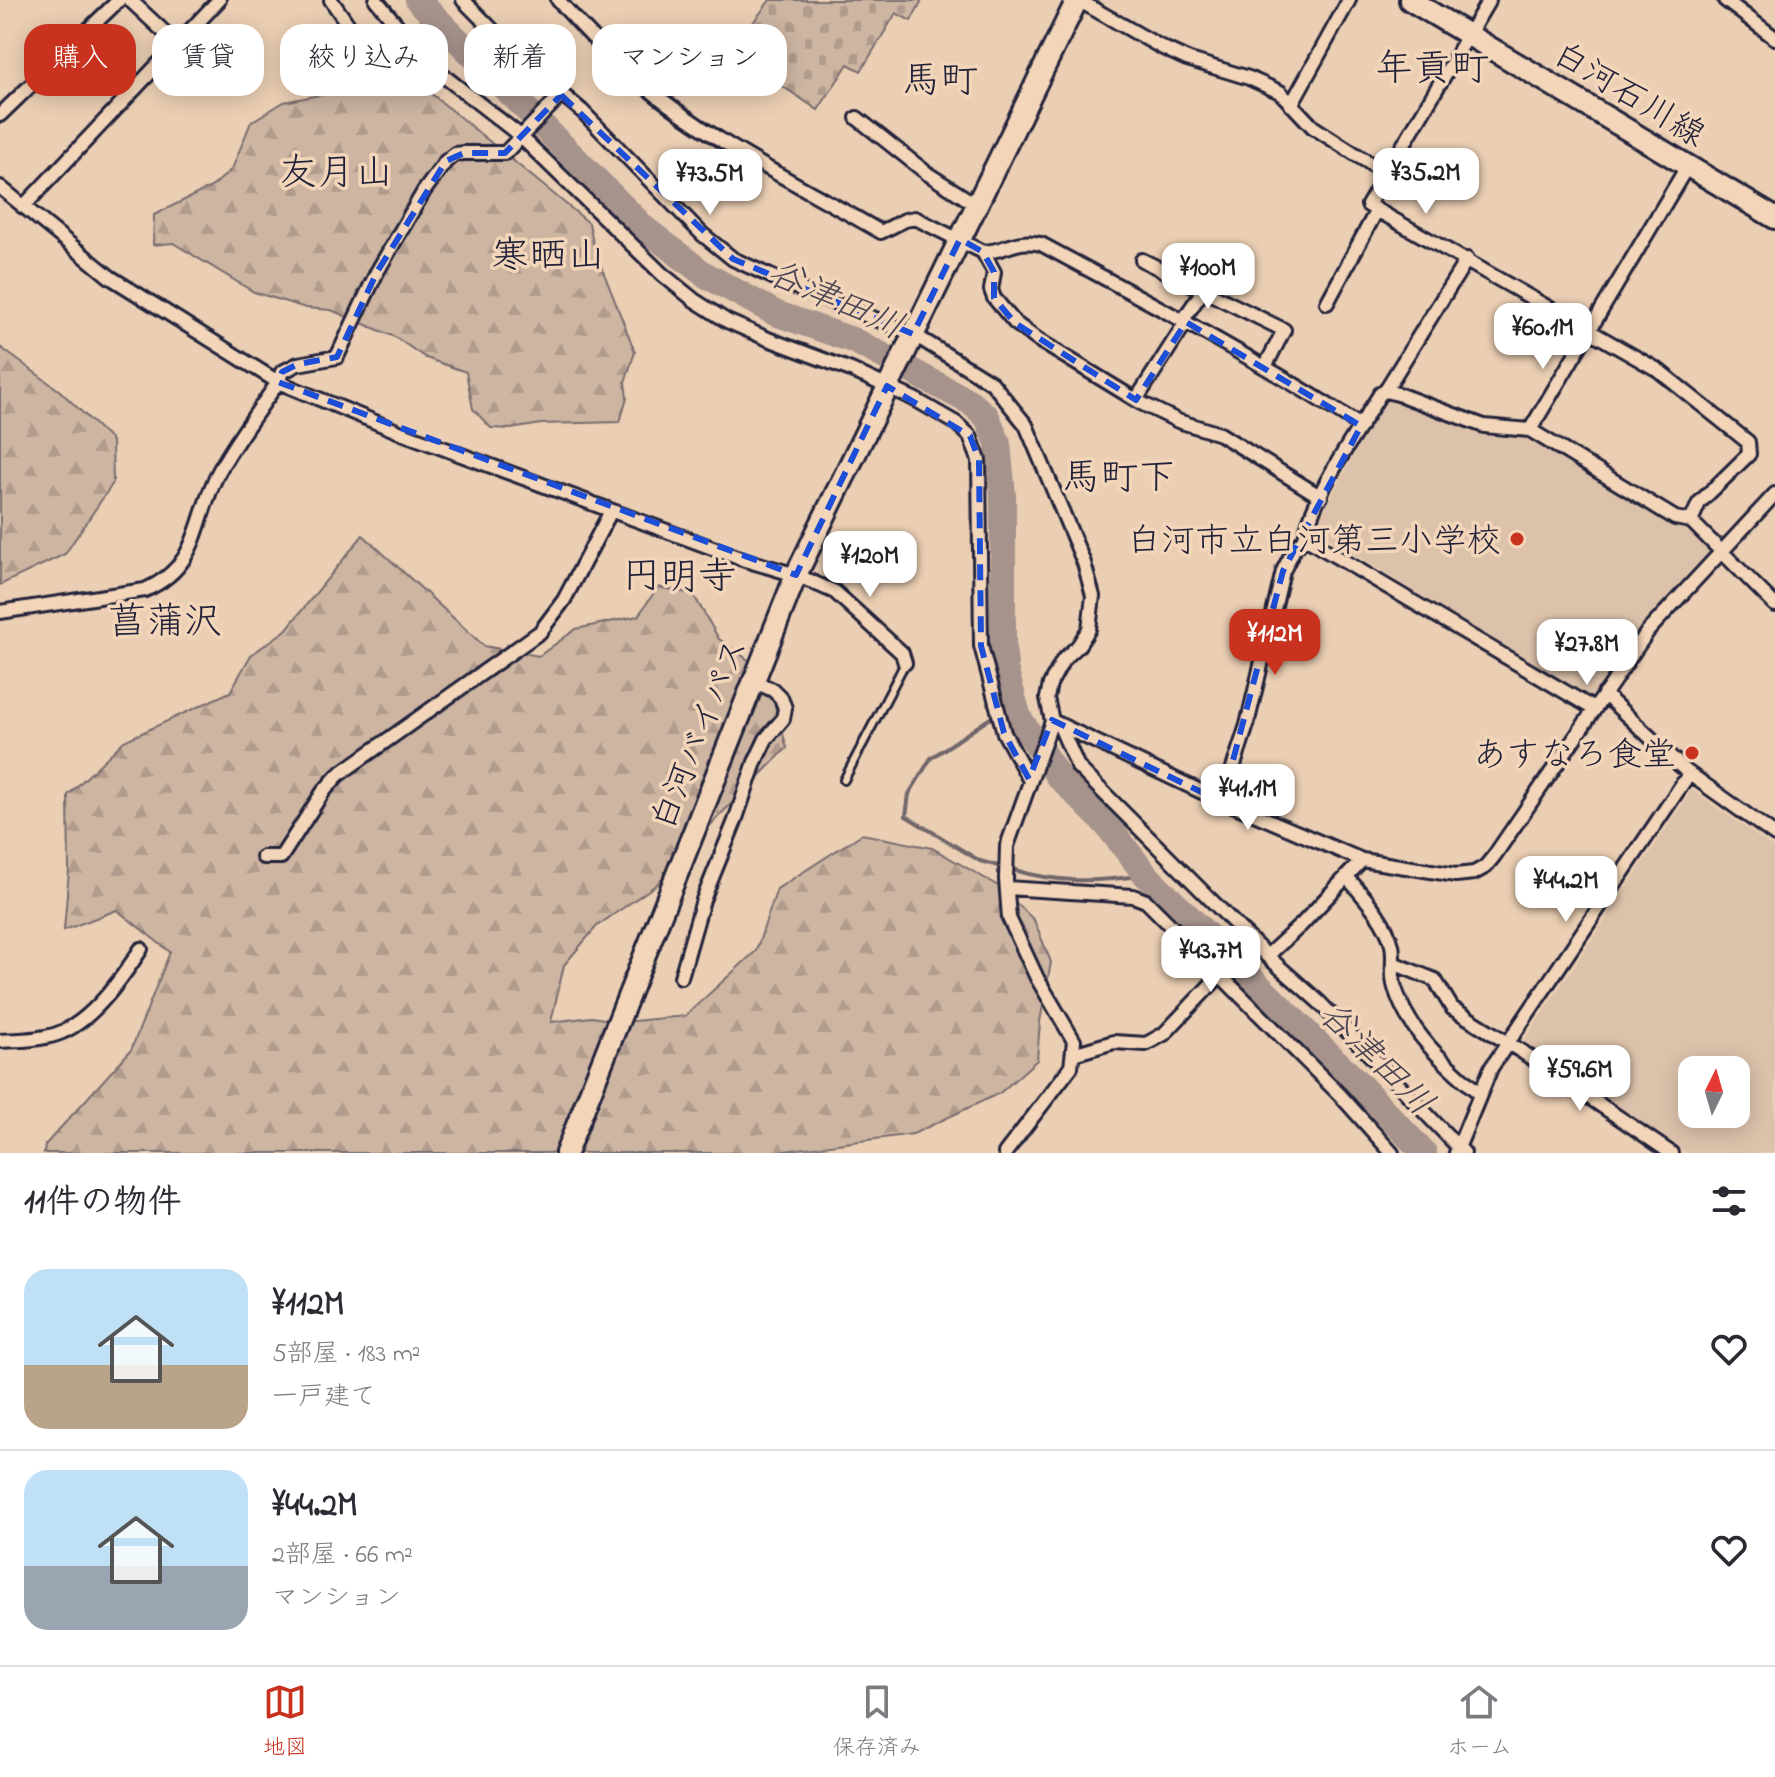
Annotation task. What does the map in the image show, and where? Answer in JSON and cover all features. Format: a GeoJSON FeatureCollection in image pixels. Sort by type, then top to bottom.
{"type":"FeatureCollection","features":[{"type":"Feature","properties":{"kind":"main road","name":"白河バイパス"},"geometry":{"type":"LineString","coordinates":[[566,1153],[796,575],[975,204],[1078,0]]}},
{"type":"Feature","properties":{"kind":"main road","name":"白河石川線"},"geometry":{"type":"LineString","coordinates":[[1410,0],[1688,165],[1772,211]]}},
{"type":"Feature","properties":{"kind":"street"},"geometry":{"type":"LineString","coordinates":[[0,115],[119,0]]}},
{"type":"Feature","properties":{"kind":"street"},"geometry":{"type":"LineString","coordinates":[[130,0],[156,24]]}},
{"type":"Feature","properties":{"kind":"street"},"geometry":{"type":"LineString","coordinates":[[196,24],[219,0]]}},
{"type":"Feature","properties":{"kind":"street"},"geometry":{"type":"LineString","coordinates":[[331,0],[348,24]]}},
{"type":"Feature","properties":{"kind":"street"},"geometry":{"type":"LineString","coordinates":[[376,0],[431,66],[524,134],[662,274],[694,300],[727,321],[768,339],[888,384],[956,423],[970,436],[979,460],[981,646],[1004,733],[1029,779]]}},
{"type":"Feature","properties":{"kind":"street"},"geometry":{"type":"LineString","coordinates":[[463,0],[488,24]]}},
{"type":"Feature","properties":{"kind":"street"},"geometry":{"type":"LineString","coordinates":[[558,0],[641,83],[712,135],[881,232],[915,218],[983,252],[998,252],[1024,240],[1041,244],[1185,321],[1361,426]]}},
{"type":"Feature","properties":{"kind":"street"},"geometry":{"type":"LineString","coordinates":[[1078,0],[1187,59],[1249,78],[1280,92],[1313,127],[1385,173]]}},
{"type":"Feature","properties":{"kind":"street"},"geometry":{"type":"LineString","coordinates":[[1291,105],[1349,0]]}},
{"type":"Feature","properties":{"kind":"street"},"geometry":{"type":"LineString","coordinates":[[1489,0],[1368,205],[1658,370],[1748,442],[1749,454],[1699,503],[1691,521]]}},
{"type":"Feature","properties":{"kind":"street"},"geometry":{"type":"LineString","coordinates":[[1725,0],[1775,38]]}},
{"type":"Feature","properties":{"kind":"street"},"geometry":{"type":"LineString","coordinates":[[23,207],[152,70]]}},
{"type":"Feature","properties":{"kind":"street"},"geometry":{"type":"LineString","coordinates":[[0,612],[145,590],[162,583],[190,551],[217,475],[282,372],[298,364],[337,357],[377,272],[424,191],[446,161],[455,154],[505,153],[560,96]]}},
{"type":"Feature","properties":{"kind":"street"},"geometry":{"type":"LineString","coordinates":[[562,96],[582,111],[702,234],[733,259],[912,337],[992,383],[1026,425],[1084,563],[1093,596],[1089,629],[1078,646],[1063,660],[1050,684],[1047,698],[1055,722],[1078,767],[1267,956],[1319,1002],[1459,1151],[1491,1068],[1689,774]]}},
{"type":"Feature","properties":{"kind":"street"},"geometry":{"type":"LineString","coordinates":[[857,118],[928,174],[975,204]]}},
{"type":"Feature","properties":{"kind":"street"},"geometry":{"type":"LineString","coordinates":[[1530,430],[1688,165]]}},
{"type":"Feature","properties":{"kind":"street"},"geometry":{"type":"LineString","coordinates":[[0,187],[110,277],[278,382],[402,433],[745,560],[796,575],[835,592],[902,653],[905,663]]}},
{"type":"Feature","properties":{"kind":"street"},"geometry":{"type":"LineString","coordinates":[[1327,303],[1377,210]]}},
{"type":"Feature","properties":{"kind":"street"},"geometry":{"type":"LineString","coordinates":[[983,252],[994,272],[991,290],[994,298],[1015,323],[1038,340],[1136,400],[1178,421],[1220,434],[1321,497]]}},
{"type":"Feature","properties":{"kind":"street"},"geometry":{"type":"LineString","coordinates":[[1222,802],[1247,725],[1283,571],[1294,549],[1305,538],[1321,497],[1361,426],[1467,259]]}},
{"type":"Feature","properties":{"kind":"street"},"geometry":{"type":"LineString","coordinates":[[1142,260],[1284,330],[1265,367]]}},
{"type":"Feature","properties":{"kind":"street"},"geometry":{"type":"LineString","coordinates":[[1136,400],[1204,289]]}},
{"type":"Feature","properties":{"kind":"street"},"geometry":{"type":"LineString","coordinates":[[1385,391],[1484,426],[1530,430],[1675,518],[1691,521],[1775,605]]}},
{"type":"Feature","properties":{"kind":"street"},"geometry":{"type":"LineString","coordinates":[[1055,722],[1222,802],[1362,860],[1456,875],[1474,873],[1485,867],[1648,631],[1775,494]]}},
{"type":"Feature","properties":{"kind":"street"},"geometry":{"type":"LineString","coordinates":[[263,857],[281,857],[323,792],[338,775],[540,632],[564,600],[611,511]]}},
{"type":"Feature","properties":{"kind":"street"},"geometry":{"type":"LineString","coordinates":[[1305,538],[1594,709]]}},
{"type":"Feature","properties":{"kind":"street"},"geometry":{"type":"LineString","coordinates":[[681,977],[699,912],[755,762],[766,739],[783,719],[785,708],[781,698],[773,690],[753,681]]}},
{"type":"Feature","properties":{"kind":"street"},"geometry":{"type":"LineString","coordinates":[[1604,694],[1689,774],[1775,835]]}},
{"type":"Feature","properties":{"kind":"street"},"geometry":{"type":"LineString","coordinates":[[1005,1153],[1071,1067],[1073,1054],[1074,1041],[1037,978],[1009,918],[1006,884],[1007,846],[1029,779],[1055,722]]}},
{"type":"Feature","properties":{"kind":"street"},"geometry":{"type":"LineString","coordinates":[[1267,956],[1362,860]]}},
{"type":"Feature","properties":{"kind":"street"},"geometry":{"type":"LineString","coordinates":[[1347,877],[1384,926],[1392,946],[1395,990],[1421,1038],[1479,1093]]}},
{"type":"Feature","properties":{"kind":"street"},"geometry":{"type":"LineString","coordinates":[[1006,884],[1133,896],[1146,901],[1340,1095],[1392,1153]]}},
{"type":"Feature","properties":{"kind":"street"},"geometry":{"type":"LineString","coordinates":[[0,1041],[60,1033],[101,1002],[141,949]]}},
{"type":"Feature","properties":{"kind":"street"},"geometry":{"type":"LineString","coordinates":[[1393,963],[1435,980],[1452,1008],[1671,1153]]}},
{"type":"Feature","properties":{"kind":"street"},"geometry":{"type":"LineString","coordinates":[[1073,1054],[1114,1042],[1146,1044],[1164,1034],[1219,976]]}},
{"type":"Feature","properties":{"kind":"lane"},"geometry":{"type":"LineString","coordinates":[[844,780],[905,663]]}},
{"type":"Feature","properties":{"kind":"highlighted area"},"geometry":{"type":"Polygon","coordinates":[[[561,95],[733,259],[913,334],[960,239],[983,252],[994,272],[994,298],[1015,323],[1136,400],[1186,322],[1361,426],[1283,571],[1222,802],[1052,720],[1029,779],[1004,733],[981,646],[979,460],[970,436],[887,386],[796,575],[278,382],[282,372],[298,364],[337,357],[377,272],[446,161],[464,153],[505,153],[561,95]]]}},
{"type":"Feature","properties":{"kind":"shaded area","name":"白河市立白河第三小学校"},"geometry":{"type":"Polygon","coordinates":[[[1385,398],[1481,433],[1527,437],[1675,525],[1695,529],[1713,549],[1645,624],[1591,700],[1314,529],[1385,398]]]}},
{"type":"Feature","properties":{"kind":"shaded area"},"geometry":{"type":"Polygon","coordinates":[[[1692,790],[1775,849],[1775,1153],[1687,1153],[1524,1041],[1692,790]]]}},
{"type":"Feature","properties":{"kind":"green space"},"geometry":{"type":"Polygon","coordinates":[[[770,0],[922,0],[911,21],[896,13],[861,71],[848,64],[818,110],[787,89],[787,24],[752,24],[770,0]]]}},
{"type":"Feature","properties":{"kind":"green space"},"geometry":{"type":"Polygon","coordinates":[[[314,96],[434,96],[589,223],[594,248],[635,352],[625,382],[627,398],[620,422],[491,428],[473,409],[466,372],[426,358],[395,337],[331,310],[306,308],[254,292],[173,243],[153,245],[154,215],[213,186],[232,169],[251,122],[284,102],[314,96]]]}},
{"type":"Feature","properties":{"kind":"green space"},"geometry":{"type":"Polygon","coordinates":[[[0,347],[60,391],[112,441],[113,483],[65,554],[0,585],[0,347]]]}},
{"type":"Feature","properties":{"kind":"green space"},"geometry":{"type":"Polygon","coordinates":[[[363,535],[484,646],[539,656],[576,629],[638,616],[658,587],[693,594],[719,639],[765,672],[787,748],[656,885],[597,926],[564,965],[551,1022],[592,1017],[623,1022],[685,1016],[756,951],[777,889],[862,834],[932,848],[1000,887],[1034,920],[1051,962],[1040,1022],[1037,1060],[1000,1093],[913,1134],[769,1153],[44,1153],[45,1145],[131,1050],[170,952],[117,910],[64,930],[69,870],[68,795],[124,741],[230,692],[251,655],[286,630],[363,535]]]}},
{"type":"Feature","properties":{"kind":"waterway","name":"谷津田川"},"geometry":{"type":"LineString","coordinates":[[418,0],[644,228],[704,274],[775,313],[855,341],[970,402],[987,417],[998,443],[1003,495],[1003,649],[1019,718],[1058,776],[1106,824],[1146,875],[1354,1079],[1424,1153]]}},
{"type":"Feature","properties":{"kind":"waterway","name":"谷津田川"},"geometry":{"type":"LineString","coordinates":[[1003,711],[1015,706]]}},
{"type":"Feature","properties":{"kind":"waterway","name":"谷津田川"},"geometry":{"type":"LineString","coordinates":[[995,715],[931,758],[909,794],[906,816],[980,861],[1002,867]]}},
{"type":"Feature","properties":{"kind":"waterway","name":"谷津田川"},"geometry":{"type":"LineString","coordinates":[[1011,869],[1078,880],[1146,875]]}},
{"type":"Feature","properties":{"kind":"place","name":"白河市立白河第三小学校"},"geometry":{"type":"Point","coordinates":[1517,539]}},
{"type":"Feature","properties":{"kind":"place","name":"あすなろ食堂"},"geometry":{"type":"Point","coordinates":[1692,753]}},
{"type":"Feature","properties":{"kind":"district","name":"年貢町"},"geometry":{"type":"Point","coordinates":[1432,67]}},
{"type":"Feature","properties":{"kind":"district","name":"馬町"},"geometry":{"type":"Point","coordinates":[940,79]}},
{"type":"Feature","properties":{"kind":"district","name":"友月山"},"geometry":{"type":"Point","coordinates":[336,171]}},
{"type":"Feature","properties":{"kind":"district","name":"寒晒山"},"geometry":{"type":"Point","coordinates":[548,254]}},
{"type":"Feature","properties":{"kind":"district","name":"馬町下"},"geometry":{"type":"Point","coordinates":[1119,476]}},
{"type":"Feature","properties":{"kind":"district","name":"円明寺"},"geometry":{"type":"Point","coordinates":[679,575]}},
{"type":"Feature","properties":{"kind":"district","name":"菖蒲沢"},"geometry":{"type":"Point","coordinates":[165,620]}}]}
